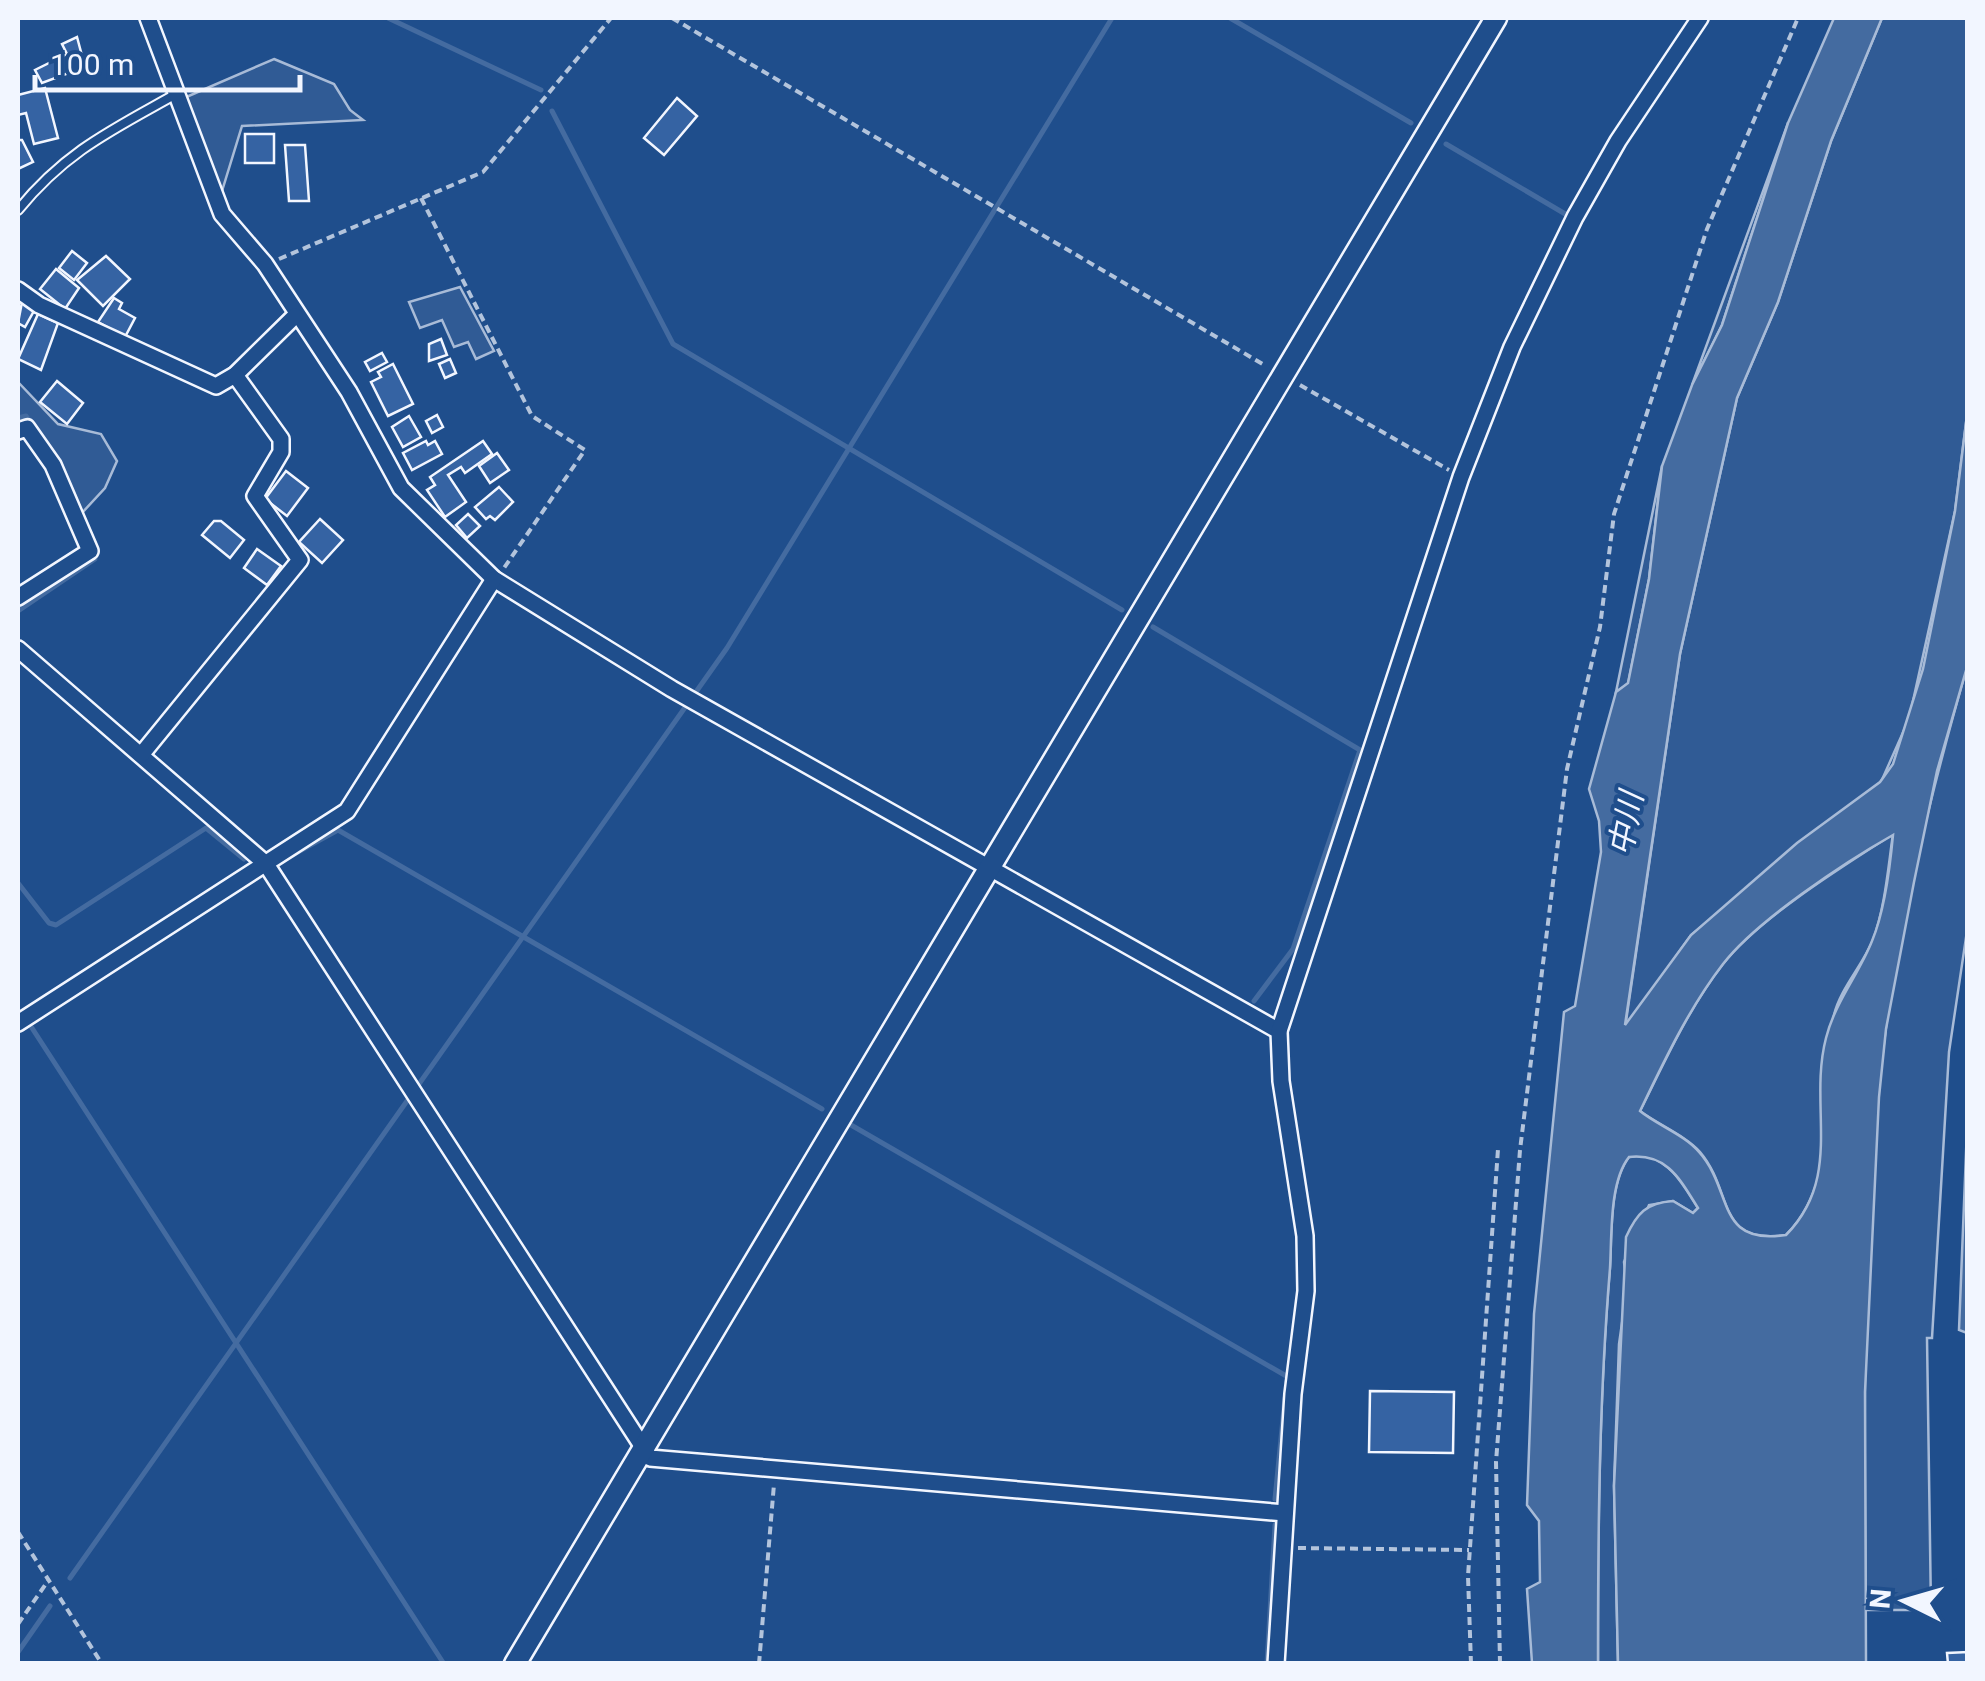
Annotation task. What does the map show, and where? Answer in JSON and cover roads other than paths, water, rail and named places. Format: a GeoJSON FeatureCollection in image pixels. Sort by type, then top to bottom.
{"type":"FeatureCollection","features":[{"type":"Feature","properties":{"kind":"street"},"geometry":{"type":"LineString","coordinates":[[148,18],[222,214],[265,264],[294,316],[349,392],[401,488],[494,579],[691,700],[1279,1031]]}},
{"type":"Feature","properties":{"kind":"street"},"geometry":{"type":"LineString","coordinates":[[515,1664],[986,866],[1496,18]]}},
{"type":"Feature","properties":{"kind":"street"},"geometry":{"type":"LineString","coordinates":[[1276,1664],[1285,1513],[1306,1291],[1304,1236],[1281,1081],[1279,1031],[1462,477],[1512,348],[1575,216],[1618,141],[1700,18]]}},
{"type":"Feature","properties":{"kind":"street"},"geometry":{"type":"LineString","coordinates":[[18,290],[216,386],[235,375],[294,316]]}},
{"type":"Feature","properties":{"kind":"street"},"geometry":{"type":"LineString","coordinates":[[140,755],[300,560],[256,496],[281,452],[281,438],[235,375]]}},
{"type":"Feature","properties":{"kind":"street"},"geometry":{"type":"LineString","coordinates":[[18,431],[27,428],[53,465],[90,551],[18,598]]}},
{"type":"Feature","properties":{"kind":"street"},"geometry":{"type":"LineString","coordinates":[[18,1023],[347,811],[494,579]]}},
{"type":"Feature","properties":{"kind":"street"},"geometry":{"type":"LineString","coordinates":[[18,649],[266,864],[650,1458],[1285,1513]]}},
{"type":"Feature","properties":{"kind":"lane"},"geometry":{"type":"LineString","coordinates":[[18,210],[50,171],[70,154],[176,94]]}},
{"type":"Feature","properties":{"kind":"water","name":"中川"},"geometry":{"type":"Polygon","coordinates":[[[1834,18],[1882,18],[1831,141],[1778,302],[1737,398],[1680,654],[1625,1025],[1691,935],[1797,843],[1880,782],[1893,764],[1923,669],[1955,511],[1967,415],[1967,667],[1937,771],[1914,882],[1886,1029],[1879,1097],[1865,1392],[1866,1663],[1618,1663],[1614,1486],[1626,1237],[1639,1216],[1656,1204],[1673,1201],[1693,1213],[1698,1208],[1663,1164],[1629,1157],[1618,1180],[1613,1210],[1601,1416],[1598,1663],[1532,1663],[1527,1589],[1540,1582],[1539,1521],[1527,1505],[1534,1314],[1564,1012],[1575,1006],[1601,852],[1599,821],[1589,789],[1616,692],[1628,683],[1649,579],[1662,466],[1692,385],[1722,325],[1788,123],[1834,18]],[[1893,835],[1802,894],[1738,947],[1688,1017],[1640,1111],[1699,1152],[1736,1224],[1747,1232],[1786,1235],[1804,1212],[1814,1189],[1821,1140],[1821,1064],[1826,1038],[1877,929],[1893,835]]]}},
{"type":"Feature","properties":{"kind":"water"},"geometry":{"type":"Polygon","coordinates":[[[1967,1128],[1968,1333],[1959,1330],[1967,1128]]]}},
{"type":"Feature","properties":{"kind":"waterway"},"geometry":{"type":"LineString","coordinates":[[388,18],[541,90]]}},
{"type":"Feature","properties":{"kind":"waterway"},"geometry":{"type":"LineString","coordinates":[[70,1578],[727,648],[1112,18]]}},
{"type":"Feature","properties":{"kind":"waterway"},"geometry":{"type":"LineString","coordinates":[[1230,18],[1411,123]]}},
{"type":"Feature","properties":{"kind":"waterway"},"geometry":{"type":"LineString","coordinates":[[552,111],[673,344],[1122,610]]}},
{"type":"Feature","properties":{"kind":"waterway"},"geometry":{"type":"LineString","coordinates":[[1446,144],[1567,215]]}},
{"type":"Feature","properties":{"kind":"waterway"},"geometry":{"type":"LineString","coordinates":[[18,418],[26,416],[31,423]]}},
{"type":"Feature","properties":{"kind":"waterway"},"geometry":{"type":"LineString","coordinates":[[18,611],[95,559],[94,553]]}},
{"type":"Feature","properties":{"kind":"waterway"},"geometry":{"type":"LineString","coordinates":[[1153,627],[1360,750],[1293,949],[1254,1001]]}},
{"type":"Feature","properties":{"kind":"waterway"},"geometry":{"type":"LineString","coordinates":[[18,883],[49,923],[56,925],[206,828],[244,859]]}},
{"type":"Feature","properties":{"kind":"waterway"},"geometry":{"type":"LineString","coordinates":[[287,858],[338,830],[822,1109]]}},
{"type":"Feature","properties":{"kind":"waterway"},"geometry":{"type":"LineString","coordinates":[[32,1028],[444,1664]]}},
{"type":"Feature","properties":{"kind":"waterway"},"geometry":{"type":"LineString","coordinates":[[851,1125],[1288,1377],[1287,1382]]}},
{"type":"Feature","properties":{"kind":"waterway"},"geometry":{"type":"LineString","coordinates":[[1275,1499],[1285,1398]]}},
{"type":"Feature","properties":{"kind":"waterway"},"geometry":{"type":"LineString","coordinates":[[1267,1664],[1275,1525]]}},
{"type":"Feature","properties":{"kind":"waterway"},"geometry":{"type":"LineString","coordinates":[[18,1652],[50,1606]]}}]}
